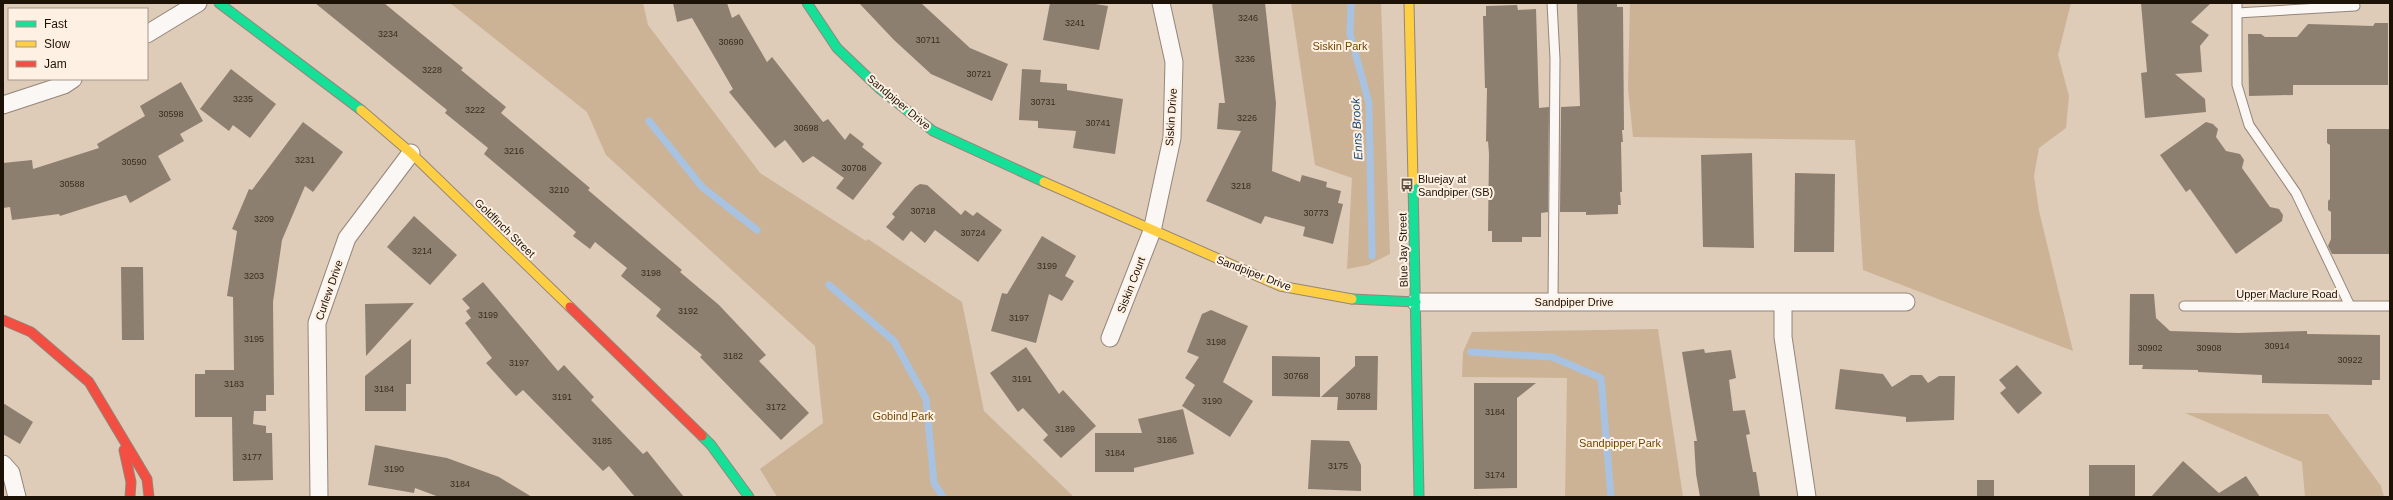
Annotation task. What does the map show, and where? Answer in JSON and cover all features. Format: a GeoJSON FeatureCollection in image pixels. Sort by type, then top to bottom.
{"type":"FeatureCollection","features":[{"type":"Feature","properties":{"kind":"street"},"geometry":{"type":"LineString","coordinates":[[148,33],[198,3]]}},
{"type":"Feature","properties":{"kind":"street","name":"Goldfinch Street"},"geometry":{"type":"LineString","coordinates":[[219,3],[342,94],[411,153],[711,445],[749,497]]}},
{"type":"Feature","properties":{"kind":"street","name":"Sandpiper Drive"},"geometry":{"type":"LineString","coordinates":[[807,3],[837,48],[880,89],[934,131],[1152,231],[1280,286],[1340,298],[1416,302],[1906,302]]}},
{"type":"Feature","properties":{"kind":"street","name":"Siskin Drive"},"geometry":{"type":"LineString","coordinates":[[1152,231],[1172,138],[1174,62],[1161,3]]}},
{"type":"Feature","properties":{"kind":"street","name":"Blue Jay Street"},"geometry":{"type":"LineString","coordinates":[[1409,3],[1419,497]]}},
{"type":"Feature","properties":{"kind":"street"},"geometry":{"type":"LineString","coordinates":[[3,105],[64,85],[72,80]]}},
{"type":"Feature","properties":{"kind":"street","name":"Curlew Drive"},"geometry":{"type":"LineString","coordinates":[[319,497],[317,323],[347,238],[411,153]]}},
{"type":"Feature","properties":{"kind":"street","name":"Siskin Court"},"geometry":{"type":"LineString","coordinates":[[1110,338],[1152,231]]}},
{"type":"Feature","properties":{"kind":"street"},"geometry":{"type":"LineString","coordinates":[[1783,302],[1783,337],[1807,497]]}},
{"type":"Feature","properties":{"kind":"street"},"geometry":{"type":"LineString","coordinates":[[3,320],[31,332],[89,382],[120,430],[147,479],[149,497]]}},
{"type":"Feature","properties":{"kind":"street"},"geometry":{"type":"LineString","coordinates":[[120,430],[130,482],[130,497]]}},
{"type":"Feature","properties":{"kind":"street"},"geometry":{"type":"LineString","coordinates":[[3,464],[11,473],[17,497]]}},
{"type":"Feature","properties":{"kind":"lane"},"geometry":{"type":"LineString","coordinates":[[1552,3],[1555,59],[1553,302]]}},
{"type":"Feature","properties":{"kind":"lane"},"geometry":{"type":"LineString","coordinates":[[2350,306],[2296,193],[2249,125],[2237,85],[2237,8],[2355,6]]}},
{"type":"Feature","properties":{"kind":"lane","name":"Upper Maclure Road"},"geometry":{"type":"LineString","coordinates":[[2184,306],[2390,306]]}},
{"type":"Feature","properties":{"kind":"green space","name":"Gobind Park"},"geometry":{"type":"Polygon","coordinates":[[[450,3],[643,3],[648,25],[760,173],[866,241],[868,239],[962,302],[984,411],[1074,497],[777,497],[760,469],[823,423],[815,346],[606,155],[587,112],[450,3]]]}},
{"type":"Feature","properties":{"kind":"green space","name":"Siskin Park"},"geometry":{"type":"Polygon","coordinates":[[[1291,3],[1381,3],[1390,254],[1368,265],[1347,269],[1352,178],[1315,165],[1291,3]]]}},
{"type":"Feature","properties":{"kind":"green space"},"geometry":{"type":"Polygon","coordinates":[[[1630,3],[2071,3],[2058,55],[2069,96],[2066,128],[2039,148],[2034,176],[2039,211],[2073,351],[1863,270],[1855,140],[1633,137],[1628,88],[1630,3]]]}},
{"type":"Feature","properties":{"kind":"green space","name":"Sandpipper Park"},"geometry":{"type":"Polygon","coordinates":[[[1658,329],[1683,497],[1565,497],[1567,378],[1462,377],[1463,352],[1472,332],[1658,329]]]}},
{"type":"Feature","properties":{"kind":"green space"},"geometry":{"type":"Polygon","coordinates":[[[2185,413],[2328,414],[2381,486],[2384,497],[2305,497],[2302,462],[2185,413]]]}},
{"type":"Feature","properties":{"kind":"building"},"geometry":{"type":"Polygon","coordinates":[[[315,3],[384,3],[463,68],[461,70],[506,107],[501,113],[590,188],[588,190],[682,270],[680,272],[719,305],[766,355],[759,361],[809,413],[781,440],[700,357],[702,355],[656,316],[661,309],[621,276],[627,268],[595,242],[590,249],[573,236],[576,232],[484,154],[488,148],[445,113],[447,110],[315,3]]]}},
{"type":"Feature","properties":{"kind":"building"},"geometry":{"type":"Polygon","coordinates":[[[673,3],[727,3],[732,18],[739,14],[767,62],[772,57],[823,122],[828,119],[845,140],[850,133],[864,144],[862,147],[882,163],[853,200],[836,188],[844,178],[813,156],[803,163],[785,140],[775,148],[729,92],[733,89],[692,18],[677,22],[673,3]]]}},
{"type":"Feature","properties":{"kind":"building"},"geometry":{"type":"Polygon","coordinates":[[[859,3],[921,3],[970,48],[1008,64],[992,101],[931,74],[894,40],[859,3]]]}},
{"type":"Feature","properties":{"kind":"building"},"geometry":{"type":"Polygon","coordinates":[[[1050,3],[1089,3],[1108,6],[1099,50],[1043,40],[1050,3]]]}},
{"type":"Feature","properties":{"kind":"building"},"geometry":{"type":"Polygon","coordinates":[[[1212,3],[1265,3],[1276,103],[1272,171],[1300,182],[1302,175],[1327,182],[1326,187],[1341,191],[1338,203],[1343,204],[1333,244],[1303,236],[1305,227],[1265,216],[1261,224],[1206,201],[1241,131],[1217,129],[1219,103],[1225,103],[1212,3]]]}},
{"type":"Feature","properties":{"kind":"building"},"geometry":{"type":"Polygon","coordinates":[[[1577,3],[1617,3],[1617,7],[1623,7],[1624,130],[1622,130],[1623,142],[1621,142],[1622,192],[1620,192],[1621,205],[1618,205],[1618,214],[1586,215],[1586,212],[1560,212],[1561,107],[1580,106],[1577,3]]]}},
{"type":"Feature","properties":{"kind":"building"},"geometry":{"type":"Polygon","coordinates":[[[2141,3],[2211,3],[2191,22],[2209,35],[2200,46],[2202,72],[2175,74],[2205,99],[2206,112],[2145,118],[2141,73],[2147,72],[2141,3]]]}},
{"type":"Feature","properties":{"kind":"building"},"geometry":{"type":"Polygon","coordinates":[[[1517,5],[1518,10],[1536,9],[1539,108],[1549,107],[1548,212],[1541,213],[1541,237],[1522,237],[1522,242],[1492,242],[1492,231],[1488,231],[1489,154],[1488,141],[1486,142],[1487,88],[1485,88],[1483,16],[1486,16],[1486,6],[1517,5]]]}},
{"type":"Feature","properties":{"kind":"building"},"geometry":{"type":"Polygon","coordinates":[[[2375,23],[2388,23],[2388,85],[2293,85],[2293,95],[2249,96],[2248,34],[2261,34],[2265,37],[2297,37],[2308,24],[2373,26],[2375,23]]]}},
{"type":"Feature","properties":{"kind":"building"},"geometry":{"type":"Polygon","coordinates":[[[231,69],[276,104],[250,138],[233,125],[229,131],[200,109],[231,69]]]}},
{"type":"Feature","properties":{"kind":"building"},"geometry":{"type":"Polygon","coordinates":[[[1022,69],[1041,70],[1040,82],[1067,84],[1067,90],[1123,99],[1115,154],[1073,148],[1076,131],[1038,128],[1038,121],[1019,120],[1022,69]]]}},
{"type":"Feature","properties":{"kind":"building"},"geometry":{"type":"Polygon","coordinates":[[[181,82],[203,121],[180,134],[184,141],[158,156],[171,180],[130,203],[126,195],[60,216],[59,214],[12,220],[10,207],[3,208],[3,163],[32,160],[33,169],[99,148],[97,144],[145,116],[140,106],[181,82]]]}},
{"type":"Feature","properties":{"kind":"building"},"geometry":{"type":"Polygon","coordinates":[[[303,122],[343,152],[313,192],[305,186],[282,240],[273,302],[274,395],[266,395],[266,411],[254,411],[253,424],[266,426],[266,433],[272,433],[273,480],[233,481],[232,417],[195,417],[195,374],[205,374],[205,370],[234,370],[233,297],[227,296],[237,231],[232,229],[249,189],[252,190],[303,122]]]}},
{"type":"Feature","properties":{"kind":"building"},"geometry":{"type":"Polygon","coordinates":[[[2206,122],[2213,124],[2218,129],[2216,137],[2226,151],[2240,154],[2244,160],[2242,168],[2270,207],[2279,209],[2283,215],[2282,221],[2236,254],[2190,189],[2186,192],[2160,155],[2206,122]]]}},
{"type":"Feature","properties":{"kind":"building"},"geometry":{"type":"Polygon","coordinates":[[[2327,129],[2389,129],[2390,254],[2332,254],[2328,246],[2331,239],[2331,212],[2328,210],[2328,201],[2330,199],[2330,145],[2327,143],[2327,129]]]}},
{"type":"Feature","properties":{"kind":"building"},"geometry":{"type":"Polygon","coordinates":[[[1752,153],[1754,248],[1703,247],[1701,155],[1752,153]]]}},
{"type":"Feature","properties":{"kind":"building"},"geometry":{"type":"Polygon","coordinates":[[[1795,173],[1835,174],[1834,252],[1794,252],[1795,173]]]}},
{"type":"Feature","properties":{"kind":"building"},"geometry":{"type":"Polygon","coordinates":[[[920,184],[927,185],[961,215],[965,210],[973,216],[977,212],[1002,230],[978,262],[935,230],[925,243],[911,231],[903,241],[886,227],[895,217],[892,214],[915,187],[920,184]]]}},
{"type":"Feature","properties":{"kind":"building"},"geometry":{"type":"Polygon","coordinates":[[[414,216],[457,255],[430,285],[387,247],[414,216]]]}},
{"type":"Feature","properties":{"kind":"building"},"geometry":{"type":"Polygon","coordinates":[[[1042,236],[1076,256],[1065,276],[1074,281],[1062,301],[1049,294],[1036,343],[991,331],[1002,293],[1007,294],[1042,236]]]}},
{"type":"Feature","properties":{"kind":"building"},"geometry":{"type":"Polygon","coordinates":[[[121,267],[143,267],[144,340],[122,340],[121,267]]]}},
{"type":"Feature","properties":{"kind":"building"},"geometry":{"type":"Polygon","coordinates":[[[483,282],[558,371],[564,365],[594,397],[591,400],[643,454],[647,451],[684,497],[635,497],[609,466],[603,471],[523,390],[516,396],[486,363],[492,358],[465,323],[471,318],[466,311],[470,308],[462,299],[483,282]]]}},
{"type":"Feature","properties":{"kind":"building"},"geometry":{"type":"Polygon","coordinates":[[[2130,294],[2154,294],[2156,318],[2170,331],[2238,333],[2307,331],[2307,334],[2380,335],[2380,380],[2372,380],[2372,385],[2262,383],[2262,375],[2198,372],[2198,370],[2142,369],[2143,365],[2129,365],[2130,294]]]}},
{"type":"Feature","properties":{"kind":"building"},"geometry":{"type":"Polygon","coordinates":[[[414,303],[366,356],[365,304],[414,303]]]}},
{"type":"Feature","properties":{"kind":"building"},"geometry":{"type":"Polygon","coordinates":[[[1211,310],[1248,326],[1223,382],[1253,401],[1230,437],[1182,406],[1195,385],[1185,378],[1199,357],[1187,352],[1202,314],[1211,310]]]}},
{"type":"Feature","properties":{"kind":"building"},"geometry":{"type":"Polygon","coordinates":[[[411,339],[411,384],[406,384],[406,411],[365,411],[365,376],[411,339]]]}},
{"type":"Feature","properties":{"kind":"building"},"geometry":{"type":"Polygon","coordinates":[[[1026,347],[1059,394],[1063,390],[1096,426],[1061,458],[1043,440],[1048,435],[1023,408],[1018,412],[990,373],[1026,347]]]}},
{"type":"Feature","properties":{"kind":"building"},"geometry":{"type":"Polygon","coordinates":[[[1704,349],[1705,353],[1731,350],[1736,378],[1729,380],[1733,411],[1745,410],[1750,434],[1746,435],[1753,472],[1756,472],[1760,497],[1700,497],[1696,474],[1694,441],[1697,441],[1682,352],[1704,349]]]}},
{"type":"Feature","properties":{"kind":"building"},"geometry":{"type":"Polygon","coordinates":[[[1272,356],[1320,357],[1320,397],[1272,396],[1272,356]]]}},
{"type":"Feature","properties":{"kind":"building"},"geometry":{"type":"Polygon","coordinates":[[[1355,356],[1378,356],[1377,410],[1337,410],[1338,397],[1321,397],[1355,366],[1355,356]]]}},
{"type":"Feature","properties":{"kind":"building"},"geometry":{"type":"Polygon","coordinates":[[[2017,365],[2042,393],[2018,414],[2000,393],[2006,388],[1999,380],[2017,365]]]}},
{"type":"Feature","properties":{"kind":"building"},"geometry":{"type":"Polygon","coordinates":[[[1840,369],[1883,374],[1892,387],[1911,375],[1922,375],[1928,383],[1939,376],[1955,376],[1954,420],[1906,422],[1906,417],[1835,409],[1840,369]]]}},
{"type":"Feature","properties":{"kind":"building"},"geometry":{"type":"Polygon","coordinates":[[[1474,383],[1536,383],[1517,398],[1517,488],[1474,489],[1474,383]]]}},
{"type":"Feature","properties":{"kind":"building"},"geometry":{"type":"Polygon","coordinates":[[[3,403],[33,422],[20,444],[3,434],[3,403]]]}},
{"type":"Feature","properties":{"kind":"building"},"geometry":{"type":"Polygon","coordinates":[[[1183,409],[1194,454],[1134,468],[1134,472],[1095,472],[1095,433],[1142,433],[1138,419],[1183,409]]]}},
{"type":"Feature","properties":{"kind":"building"},"geometry":{"type":"Polygon","coordinates":[[[1311,440],[1349,441],[1361,465],[1361,491],[1308,489],[1311,440]]]}},
{"type":"Feature","properties":{"kind":"building"},"geometry":{"type":"Polygon","coordinates":[[[375,445],[447,458],[499,477],[532,497],[439,497],[415,488],[414,493],[368,485],[375,445]]]}},
{"type":"Feature","properties":{"kind":"building"},"geometry":{"type":"Polygon","coordinates":[[[2183,461],[2219,493],[2246,476],[2260,497],[2151,497],[2183,461]]]}},
{"type":"Feature","properties":{"kind":"building"},"geometry":{"type":"Polygon","coordinates":[[[2089,465],[2135,465],[2135,497],[2089,497],[2089,465]]]}},
{"type":"Feature","properties":{"kind":"building"},"geometry":{"type":"Polygon","coordinates":[[[1977,480],[1994,480],[1994,497],[1977,497],[1977,480]]]}},
{"type":"Feature","properties":{"kind":"waterway","name":"Enns Brook"},"geometry":{"type":"LineString","coordinates":[[1351,3],[1350,34],[1369,103],[1372,256]]}},
{"type":"Feature","properties":{"kind":"waterway"},"geometry":{"type":"LineString","coordinates":[[649,121],[702,187],[757,230]]}},
{"type":"Feature","properties":{"kind":"waterway"},"geometry":{"type":"LineString","coordinates":[[829,285],[894,341],[926,399],[934,483],[943,497]]}},
{"type":"Feature","properties":{"kind":"waterway","name":"Enns Brook"},"geometry":{"type":"LineString","coordinates":[[1471,352],[1552,357],[1601,378],[1611,497]]}},
{"type":"Feature","properties":{"kind":"traffic: fast"},"geometry":{"type":"LineString","coordinates":[[219,3],[361,110]]}},
{"type":"Feature","properties":{"kind":"traffic: fast"},"geometry":{"type":"LineString","coordinates":[[807,3],[837,48],[880,89],[933,131],[1044,182]]}},
{"type":"Feature","properties":{"kind":"traffic: fast"},"geometry":{"type":"LineString","coordinates":[[1413,181],[1419,497]]}},
{"type":"Feature","properties":{"kind":"traffic: fast"},"geometry":{"type":"LineString","coordinates":[[1352,299],[1416,302]]}},
{"type":"Feature","properties":{"kind":"traffic: fast"},"geometry":{"type":"LineString","coordinates":[[702,436],[711,445],[749,497]]}},
{"type":"Feature","properties":{"kind":"traffic: slow"},"geometry":{"type":"LineString","coordinates":[[1409,3],[1413,181]]}},
{"type":"Feature","properties":{"kind":"traffic: slow"},"geometry":{"type":"LineString","coordinates":[[361,110],[411,153],[570,307]]}},
{"type":"Feature","properties":{"kind":"traffic: slow"},"geometry":{"type":"LineString","coordinates":[[1044,182],[1280,286],[1352,299]]}},
{"type":"Feature","properties":{"kind":"traffic: jam"},"geometry":{"type":"LineString","coordinates":[[570,307],[702,436]]}},
{"type":"Feature","properties":{"kind":"traffic: jam"},"geometry":{"type":"LineString","coordinates":[[3,320],[31,332],[89,382],[147,479],[149,497]]}},
{"type":"Feature","properties":{"kind":"traffic: jam"},"geometry":{"type":"LineString","coordinates":[[124,450],[131,482],[130,497]]}},
{"type":"Feature","properties":{"kind":"place","name":"Bluejay at Sandpiper (SB)"},"geometry":{"type":"Point","coordinates":[1407,185]}}]}
